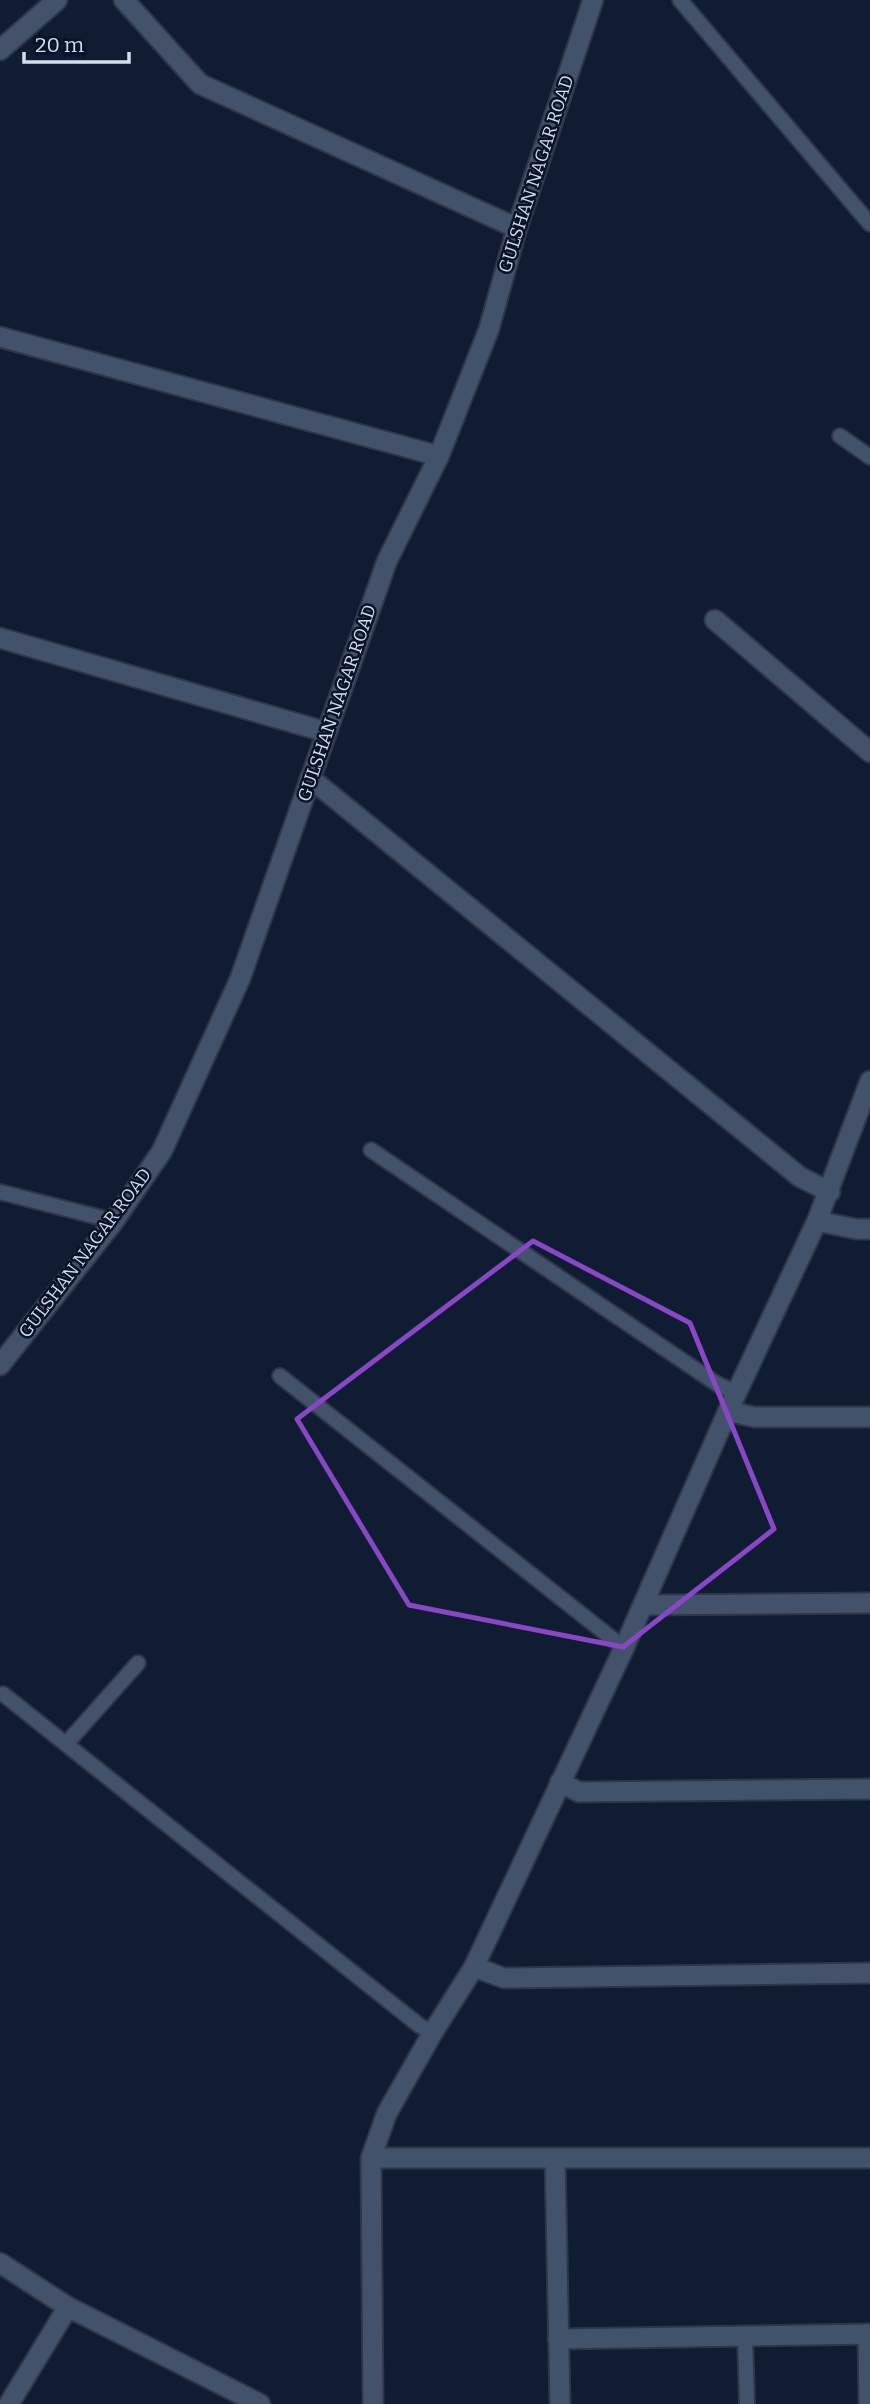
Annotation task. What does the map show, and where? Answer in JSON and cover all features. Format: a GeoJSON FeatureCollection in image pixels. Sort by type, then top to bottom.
{"type":"FeatureCollection","features":[{"type":"Feature","properties":{"kind":"street"},"geometry":{"type":"LineString","coordinates":[[0,50],[57,0]]}},
{"type":"Feature","properties":{"kind":"street"},"geometry":{"type":"LineString","coordinates":[[124,0],[200,84],[517,228]]}},
{"type":"Feature","properties":{"kind":"street","name":"GULSHAN NAGAR ROAD"},"geometry":{"type":"LineString","coordinates":[[0,1365],[114,1221],[162,1151],[240,979],[387,561],[439,456],[489,329],[517,228],[593,0]]}},
{"type":"Feature","properties":{"kind":"street"},"geometry":{"type":"LineString","coordinates":[[0,337],[439,456]]}},
{"type":"Feature","properties":{"kind":"street"},"geometry":{"type":"LineString","coordinates":[[715,620],[870,751]]}},
{"type":"Feature","properties":{"kind":"street"},"geometry":{"type":"LineString","coordinates":[[0,638],[326,732]]}},
{"type":"Feature","properties":{"kind":"street"},"geometry":{"type":"LineString","coordinates":[[310,778],[800,1177],[830,1192]]}},
{"type":"Feature","properties":{"kind":"street"},"geometry":{"type":"LineString","coordinates":[[373,2404],[371,2158],[387,2113],[474,1967],[624,1648],[728,1411],[830,1192],[870,1081]]}},
{"type":"Feature","properties":{"kind":"street"},"geometry":{"type":"LineString","coordinates":[[817,1221],[870,1229]]}},
{"type":"Feature","properties":{"kind":"street"},"geometry":{"type":"LineString","coordinates":[[728,1411],[754,1417],[870,1417]]}},
{"type":"Feature","properties":{"kind":"street"},"geometry":{"type":"LineString","coordinates":[[644,1605],[870,1603]]}},
{"type":"Feature","properties":{"kind":"street"},"geometry":{"type":"LineString","coordinates":[[560,1782],[579,1792],[870,1789]]}},
{"type":"Feature","properties":{"kind":"street"},"geometry":{"type":"LineString","coordinates":[[474,1967],[504,1978],[870,1973]]}},
{"type":"Feature","properties":{"kind":"street"},"geometry":{"type":"LineString","coordinates":[[371,2158],[870,2158]]}},
{"type":"Feature","properties":{"kind":"street"},"geometry":{"type":"LineString","coordinates":[[555,2158],[560,2404]]}},
{"type":"Feature","properties":{"kind":"street"},"geometry":{"type":"LineString","coordinates":[[0,2263],[68,2307],[260,2404]]}},
{"type":"Feature","properties":{"kind":"street"},"geometry":{"type":"LineString","coordinates":[[9,2404],[68,2307]]}},
{"type":"Feature","properties":{"kind":"street"},"geometry":{"type":"LineString","coordinates":[[558,2339],[869,2334],[869,2404]]}},
{"type":"Feature","properties":{"kind":"lane"},"geometry":{"type":"LineString","coordinates":[[680,0],[870,224]]}},
{"type":"Feature","properties":{"kind":"lane"},"geometry":{"type":"LineString","coordinates":[[840,436],[870,457]]}},
{"type":"Feature","properties":{"kind":"lane"},"geometry":{"type":"LineString","coordinates":[[370,1150],[717,1384],[737,1393]]}},
{"type":"Feature","properties":{"kind":"lane"},"geometry":{"type":"LineString","coordinates":[[0,1192],[114,1221]]}},
{"type":"Feature","properties":{"kind":"lane"},"geometry":{"type":"LineString","coordinates":[[280,1376],[624,1648]]}},
{"type":"Feature","properties":{"kind":"lane"},"geometry":{"type":"LineString","coordinates":[[66,1744],[138,1663]]}},
{"type":"Feature","properties":{"kind":"lane"},"geometry":{"type":"LineString","coordinates":[[3,1694],[420,2026],[433,2032]]}},
{"type":"Feature","properties":{"kind":"lane"},"geometry":{"type":"LineString","coordinates":[[745,2336],[747,2404]]}},
{"type":"Feature","properties":{"kind":"highlighted area"},"geometry":{"type":"Polygon","coordinates":[[[533,1241],[690,1323],[774,1529],[623,1647],[409,1605],[297,1419],[533,1241]]]}}]}
